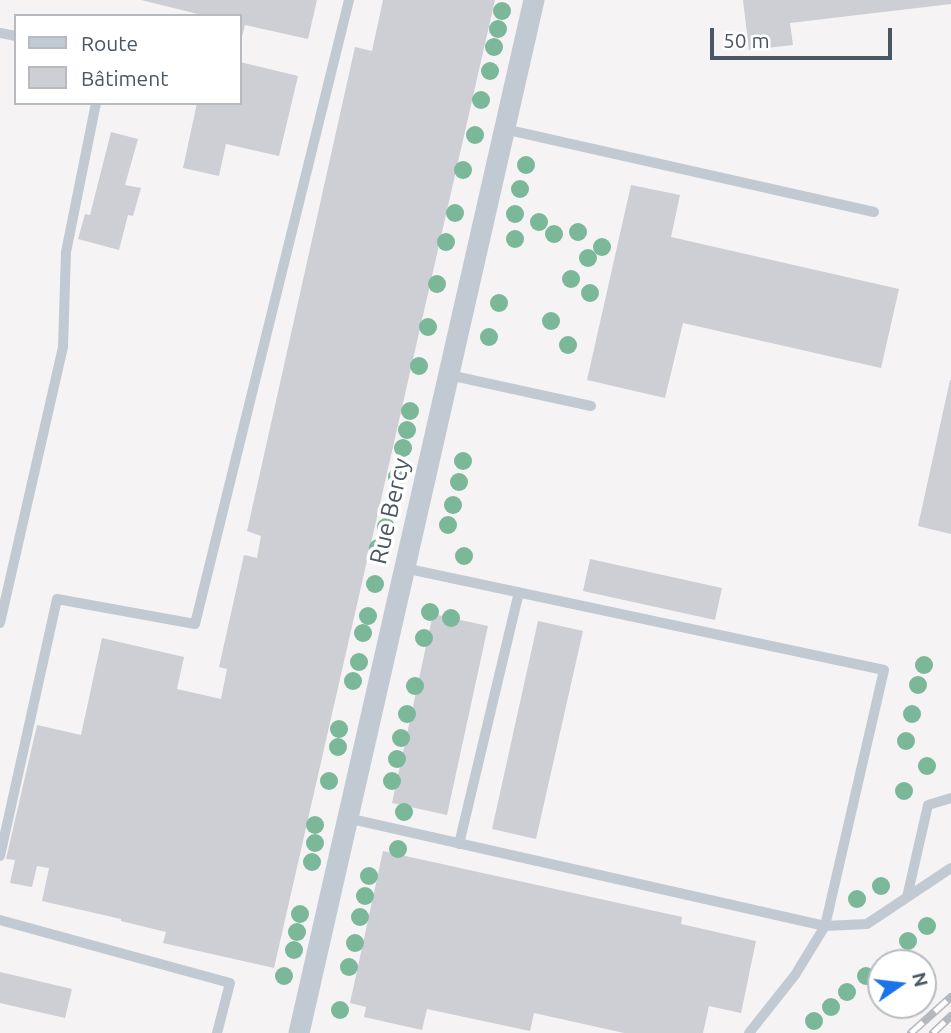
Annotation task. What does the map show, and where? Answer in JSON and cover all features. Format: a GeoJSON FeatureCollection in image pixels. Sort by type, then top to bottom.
{"type":"FeatureCollection","features":[{"type":"Feature","properties":{"kind":"street","name":"Rue Bercy"},"geometry":{"type":"LineString","coordinates":[[299,1033],[534,0]]}},
{"type":"Feature","properties":{"kind":"lane"},"geometry":{"type":"LineString","coordinates":[[0,856],[57,599],[195,624],[349,0]]}},
{"type":"Feature","properties":{"kind":"lane"},"geometry":{"type":"LineString","coordinates":[[0,623],[5,578],[63,348],[66,252],[96,105]]}},
{"type":"Feature","properties":{"kind":"lane"},"geometry":{"type":"LineString","coordinates":[[503,130],[874,212]]}},
{"type":"Feature","properties":{"kind":"lane"},"geometry":{"type":"LineString","coordinates":[[449,375],[591,406]]}},
{"type":"Feature","properties":{"kind":"lane"},"geometry":{"type":"LineString","coordinates":[[404,568],[884,670],[825,926],[795,975],[749,1033]]}},
{"type":"Feature","properties":{"kind":"lane"},"geometry":{"type":"LineString","coordinates":[[459,844],[519,593]]}},
{"type":"Feature","properties":{"kind":"lane"},"geometry":{"type":"LineString","coordinates":[[907,897],[928,805],[951,798]]}},
{"type":"Feature","properties":{"kind":"lane"},"geometry":{"type":"LineString","coordinates":[[347,818],[825,926],[867,925],[951,868]]}},
{"type":"Feature","properties":{"kind":"lane"},"geometry":{"type":"LineString","coordinates":[[0,920],[230,983],[217,1033]]}},
{"type":"Feature","properties":{"kind":"building"},"geometry":{"type":"Polygon","coordinates":[[[141,0],[317,0],[308,39],[245,25],[242,37],[242,14],[198,14],[141,0]]]}},
{"type":"Feature","properties":{"kind":"building"},"geometry":{"type":"Polygon","coordinates":[[[383,0],[495,0],[274,968],[163,943],[166,932],[42,901],[49,868],[37,866],[32,887],[10,883],[15,860],[6,859],[37,725],[81,735],[102,638],[184,657],[177,689],[221,699],[227,669],[219,667],[244,555],[257,558],[261,536],[247,531],[355,47],[372,51],[383,0]]]}},
{"type":"Feature","properties":{"kind":"building"},"geometry":{"type":"Polygon","coordinates":[[[743,0],[951,0],[951,4],[790,23],[793,45],[749,50],[743,0]]]}},
{"type":"Feature","properties":{"kind":"building"},"geometry":{"type":"Polygon","coordinates":[[[242,62],[298,76],[279,156],[226,144],[219,176],[183,168],[197,105],[242,105],[242,62]]]}},
{"type":"Feature","properties":{"kind":"building"},"geometry":{"type":"Polygon","coordinates":[[[111,132],[138,139],[125,185],[141,188],[133,216],[128,215],[119,250],[78,239],[85,214],[90,215],[111,132]]]}},
{"type":"Feature","properties":{"kind":"building"},"geometry":{"type":"Polygon","coordinates":[[[631,185],[680,195],[671,237],[899,289],[881,368],[683,323],[665,398],[587,380],[631,185]]]}},
{"type":"Feature","properties":{"kind":"building"},"geometry":{"type":"Polygon","coordinates":[[[951,380],[951,534],[918,526],[951,380]]]}},
{"type":"Feature","properties":{"kind":"building"},"geometry":{"type":"Polygon","coordinates":[[[590,559],[722,588],[715,620],[583,591],[590,559]]]}},
{"type":"Feature","properties":{"kind":"building"},"geometry":{"type":"Polygon","coordinates":[[[433,614],[488,626],[447,815],[392,803],[433,614]]]}},
{"type":"Feature","properties":{"kind":"building"},"geometry":{"type":"Polygon","coordinates":[[[538,621],[583,631],[536,839],[492,829],[538,621]]]}},
{"type":"Feature","properties":{"kind":"building"},"geometry":{"type":"Polygon","coordinates":[[[383,851],[682,917],[681,924],[756,941],[741,1013],[709,1006],[703,1033],[624,1033],[534,1013],[530,1031],[427,1009],[422,1030],[364,1017],[366,1007],[350,1003],[383,851]]]}},
{"type":"Feature","properties":{"kind":"building"},"geometry":{"type":"Polygon","coordinates":[[[0,972],[72,989],[65,1018],[0,1003],[0,972]]]}},
{"type":"Feature","properties":{"kind":"railway"},"geometry":{"type":"LineString","coordinates":[[911,1033],[951,997]]}},
{"type":"Feature","properties":{"kind":"railway"},"geometry":{"type":"LineString","coordinates":[[933,1033],[951,1016]]}}]}
